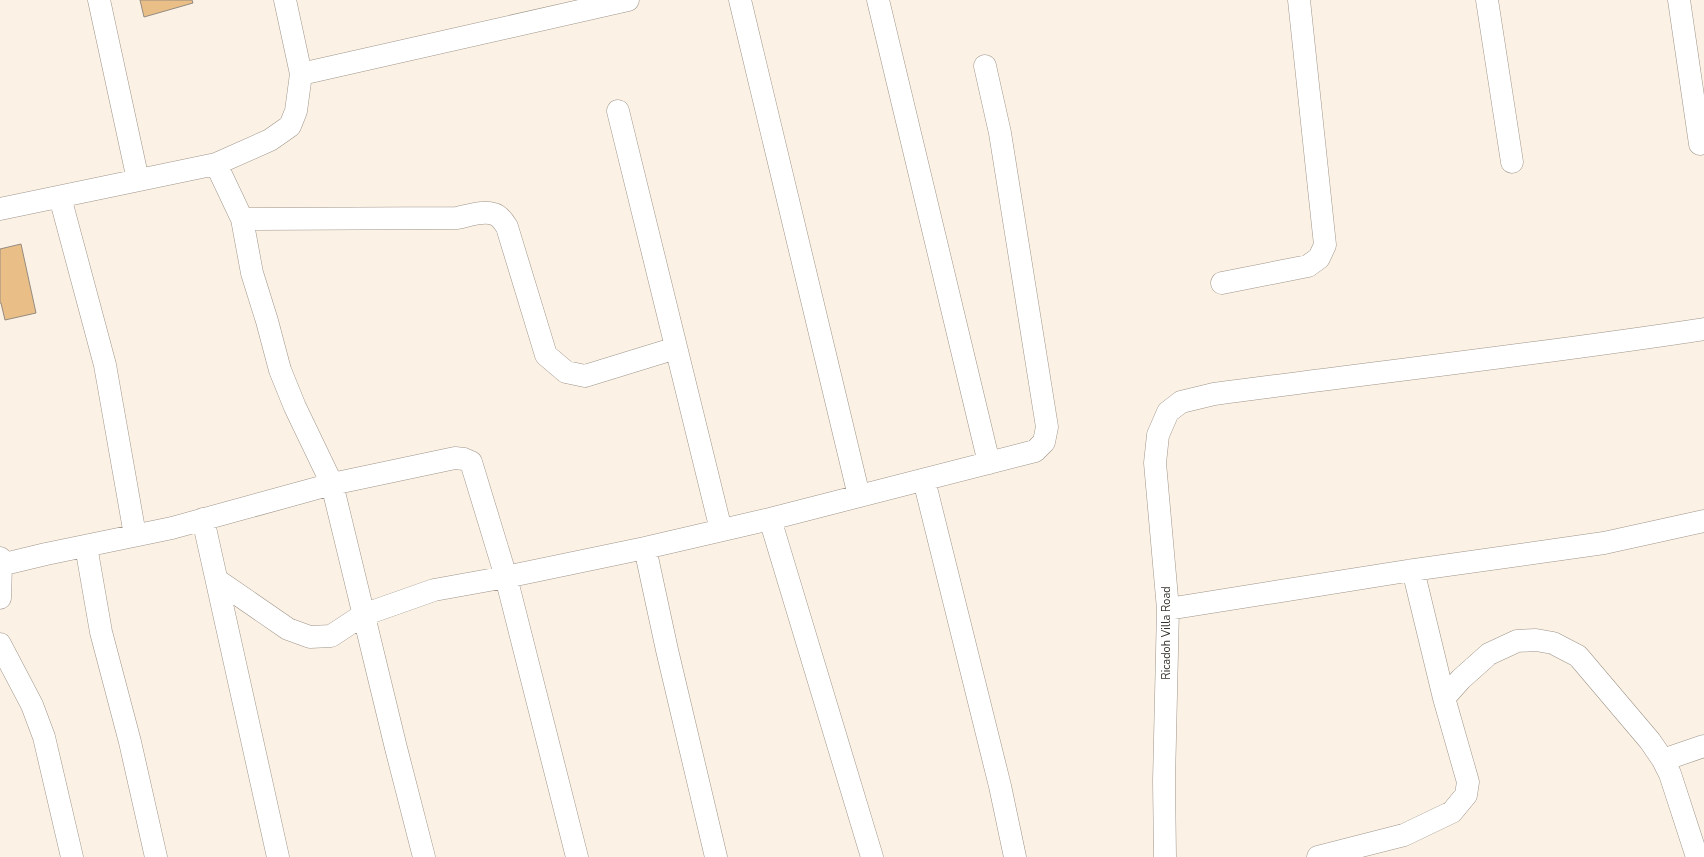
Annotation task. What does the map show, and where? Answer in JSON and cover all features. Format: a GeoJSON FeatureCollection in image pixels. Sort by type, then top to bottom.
{"type":"FeatureCollection","features":[{"type":"Feature","properties":{"kind":"street"},"geometry":{"type":"LineString","coordinates":[[99,0],[138,180]]}},
{"type":"Feature","properties":{"kind":"street"},"geometry":{"type":"LineString","coordinates":[[0,209],[216,164],[270,140],[290,126],[296,111],[301,74],[285,0]]}},
{"type":"Feature","properties":{"kind":"street"},"geometry":{"type":"LineString","coordinates":[[301,74],[628,0]]}},
{"type":"Feature","properties":{"kind":"street"},"geometry":{"type":"LineString","coordinates":[[740,0],[859,496]]}},
{"type":"Feature","properties":{"kind":"street"},"geometry":{"type":"LineString","coordinates":[[878,0],[989,464]]}},
{"type":"Feature","properties":{"kind":"street"},"geometry":{"type":"LineString","coordinates":[[1222,283],[1308,266],[1319,258],[1325,245],[1299,0]]}},
{"type":"Feature","properties":{"kind":"street"},"geometry":{"type":"LineString","coordinates":[[1486,0],[1512,162]]}},
{"type":"Feature","properties":{"kind":"street"},"geometry":{"type":"LineString","coordinates":[[1679,0],[1700,144]]}},
{"type":"Feature","properties":{"kind":"street"},"geometry":{"type":"LineString","coordinates":[[217,580],[288,629],[310,637],[331,636],[364,615],[434,590],[506,578],[645,548],[770,519],[1035,452],[1044,442],[1047,427],[1000,132],[985,66]]}},
{"type":"Feature","properties":{"kind":"street"},"geometry":{"type":"LineString","coordinates":[[618,111],[721,530]]}},
{"type":"Feature","properties":{"kind":"street"},"geometry":{"type":"LineString","coordinates":[[216,164],[242,219],[252,273],[280,370],[295,408],[332,484],[424,857]]}},
{"type":"Feature","properties":{"kind":"street"},"geometry":{"type":"LineString","coordinates":[[60,197],[105,365],[135,535]]}},
{"type":"Feature","properties":{"kind":"street"},"geometry":{"type":"LineString","coordinates":[[242,219],[456,218],[481,214],[494,214],[501,219],[507,227],[546,355],[555,364],[566,372],[585,376],[676,348]]}},
{"type":"Feature","properties":{"kind":"street","name":"Ricadoh Villa Road"},"geometry":{"type":"LineString","coordinates":[[1165,857],[1164,781],[1168,609],[1156,463],[1158,435],[1168,412],[1181,402],[1214,394],[1424,366],[1592,346],[1704,329]]}},
{"type":"Feature","properties":{"kind":"street"},"geometry":{"type":"LineString","coordinates":[[0,598],[0,563],[172,528],[332,484],[455,458],[464,459],[470,462],[506,578],[577,857]]}},
{"type":"Feature","properties":{"kind":"street"},"geometry":{"type":"LineString","coordinates":[[924,480],[1000,786],[1015,857]]}},
{"type":"Feature","properties":{"kind":"street"},"geometry":{"type":"LineString","coordinates":[[203,519],[278,857]]}},
{"type":"Feature","properties":{"kind":"street"},"geometry":{"type":"LineString","coordinates":[[770,519],[872,857]]}},
{"type":"Feature","properties":{"kind":"street"},"geometry":{"type":"LineString","coordinates":[[1168,609],[1413,570],[1604,543],[1704,521]]}},
{"type":"Feature","properties":{"kind":"street"},"geometry":{"type":"LineString","coordinates":[[86,546],[101,632],[130,742],[156,857]]}},
{"type":"Feature","properties":{"kind":"street"},"geometry":{"type":"LineString","coordinates":[[645,548],[667,650],[716,857]]}},
{"type":"Feature","properties":{"kind":"street"},"geometry":{"type":"LineString","coordinates":[[1318,857],[1404,835],[1452,812],[1466,795],[1468,782],[1444,698],[1413,570]]}},
{"type":"Feature","properties":{"kind":"street"},"geometry":{"type":"LineString","coordinates":[[1444,698],[1461,679],[1489,654],[1517,641],[1536,640],[1553,643],[1578,656],[1650,741],[1663,760],[1670,774],[1697,857]]}},
{"type":"Feature","properties":{"kind":"street"},"geometry":{"type":"LineString","coordinates":[[0,644],[32,705],[44,737],[72,857]]}},
{"type":"Feature","properties":{"kind":"street"},"geometry":{"type":"LineString","coordinates":[[1663,760],[1704,746]]}},
{"type":"Feature","properties":{"kind":"building"},"geometry":{"type":"Polygon","coordinates":[[[140,0],[192,0],[193,3],[144,17],[140,0]]]}},
{"type":"Feature","properties":{"kind":"building"},"geometry":{"type":"Polygon","coordinates":[[[21,244],[36,313],[5,320],[0,303],[0,249],[21,244]]]}}]}
